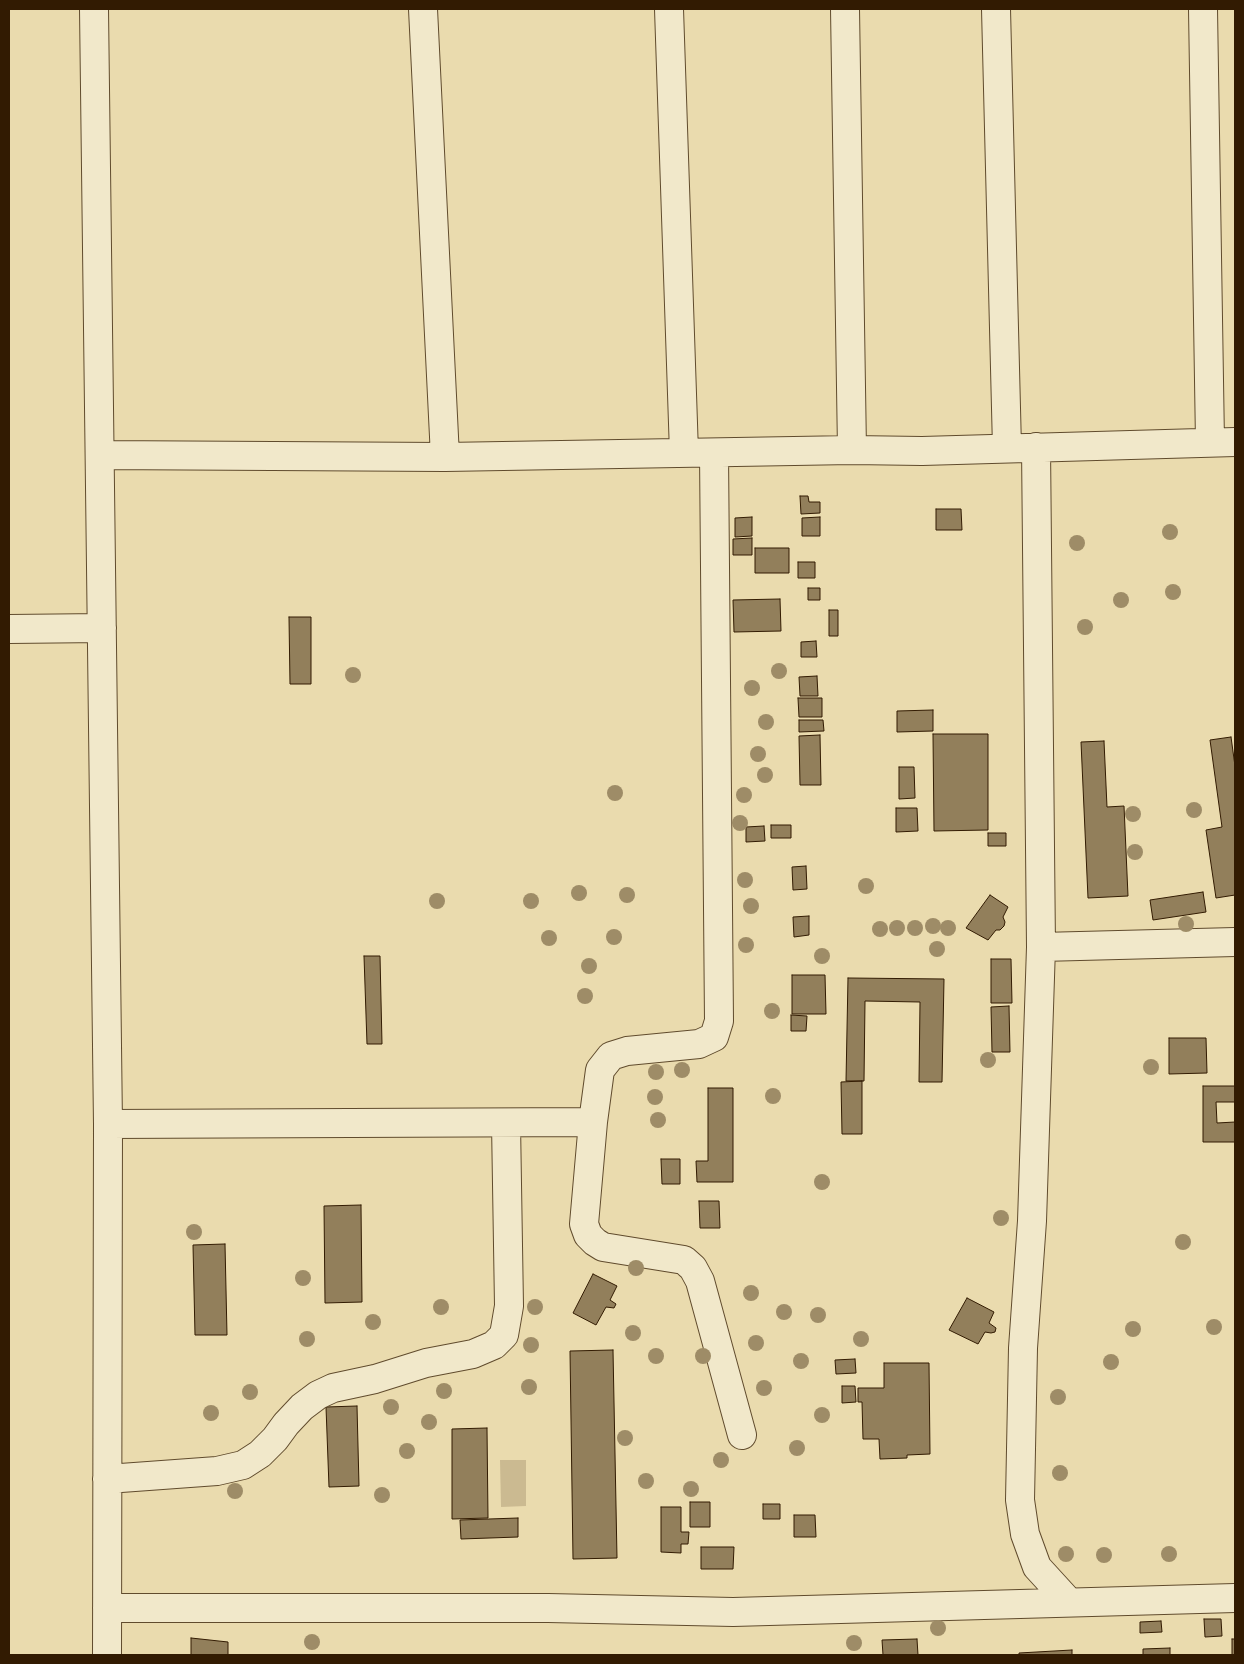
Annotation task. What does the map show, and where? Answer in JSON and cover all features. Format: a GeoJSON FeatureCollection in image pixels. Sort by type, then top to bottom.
{"type":"FeatureCollection","features":[{"type":"Feature","properties":{"kind":"street"},"geometry":{"type":"LineString","coordinates":[[94,9],[108,1124],[107,1655]]}},
{"type":"Feature","properties":{"kind":"street"},"geometry":{"type":"LineString","coordinates":[[423,9],[445,456]]}},
{"type":"Feature","properties":{"kind":"street"},"geometry":{"type":"LineString","coordinates":[[668,9],[684,453]]}},
{"type":"Feature","properties":{"kind":"street"},"geometry":{"type":"LineString","coordinates":[[845,9],[852,450]]}},
{"type":"Feature","properties":{"kind":"street"},"geometry":{"type":"LineString","coordinates":[[996,9],[1006,448]]}},
{"type":"Feature","properties":{"kind":"street"},"geometry":{"type":"LineString","coordinates":[[100,455],[445,456],[714,453],[1223,442],[1203,9]]}},
{"type":"Feature","properties":{"kind":"street"},"geometry":{"type":"LineString","coordinates":[[1036,447],[1041,947],[1032,1221],[1023,1348],[1020,1500],[1025,1534],[1037,1568],[1068,1602]]}},
{"type":"Feature","properties":{"kind":"street"},"geometry":{"type":"LineString","coordinates":[[714,453],[719,1021],[714,1037],[699,1044],[627,1050],[611,1056],[600,1070],[593,1122],[584,1224],[594,1242],[603,1247],[684,1260],[692,1268],[700,1281],[742,1435]]}},
{"type":"Feature","properties":{"kind":"street"},"geometry":{"type":"LineString","coordinates":[[9,629],[102,628]]}},
{"type":"Feature","properties":{"kind":"street"},"geometry":{"type":"LineString","coordinates":[[1041,947],[1235,942]]}},
{"type":"Feature","properties":{"kind":"street"},"geometry":{"type":"LineString","coordinates":[[107,1479],[217,1471],[242,1465],[260,1454],[302,1407],[318,1395],[332,1388],[375,1379],[426,1362],[473,1354],[494,1345],[504,1335],[509,1306],[506,1122]]}},
{"type":"Feature","properties":{"kind":"street"},"geometry":{"type":"LineString","coordinates":[[108,1124],[593,1122]]}},
{"type":"Feature","properties":{"kind":"street"},"geometry":{"type":"LineString","coordinates":[[107,1608],[508,1608],[733,1612],[1235,1598]]}},
{"type":"Feature","properties":{"kind":"shaded area"},"geometry":{"type":"Polygon","coordinates":[[[500,1460],[526,1460],[526,1506],[501,1507],[500,1460]]]}},
{"type":"Feature","properties":{"kind":"building"},"geometry":{"type":"Polygon","coordinates":[[[800,496],[808,496],[809,502],[820,502],[820,513],[801,514],[800,496]]]}},
{"type":"Feature","properties":{"kind":"building"},"geometry":{"type":"Polygon","coordinates":[[[936,509],[961,509],[962,530],[936,530],[936,509]]]}},
{"type":"Feature","properties":{"kind":"building"},"geometry":{"type":"Polygon","coordinates":[[[752,517],[752,536],[735,537],[735,518],[752,517]]]}},
{"type":"Feature","properties":{"kind":"building"},"geometry":{"type":"Polygon","coordinates":[[[820,517],[820,536],[802,536],[802,518],[820,517]]]}},
{"type":"Feature","properties":{"kind":"building"},"geometry":{"type":"Polygon","coordinates":[[[752,538],[752,555],[733,555],[733,539],[752,538]]]}},
{"type":"Feature","properties":{"kind":"building"},"geometry":{"type":"Polygon","coordinates":[[[755,548],[789,548],[789,573],[755,573],[755,548]]]}},
{"type":"Feature","properties":{"kind":"building"},"geometry":{"type":"Polygon","coordinates":[[[798,562],[815,562],[815,578],[798,578],[798,562]]]}},
{"type":"Feature","properties":{"kind":"building"},"geometry":{"type":"Polygon","coordinates":[[[808,588],[820,588],[820,600],[808,600],[808,588]]]}},
{"type":"Feature","properties":{"kind":"building"},"geometry":{"type":"Polygon","coordinates":[[[780,599],[781,631],[734,632],[733,600],[780,599]]]}},
{"type":"Feature","properties":{"kind":"building"},"geometry":{"type":"Polygon","coordinates":[[[829,610],[838,610],[838,636],[829,636],[829,610]]]}},
{"type":"Feature","properties":{"kind":"building"},"geometry":{"type":"Polygon","coordinates":[[[289,617],[311,617],[311,684],[290,684],[289,617]]]}},
{"type":"Feature","properties":{"kind":"building"},"geometry":{"type":"Polygon","coordinates":[[[816,641],[817,657],[801,657],[801,642],[816,641]]]}},
{"type":"Feature","properties":{"kind":"building"},"geometry":{"type":"Polygon","coordinates":[[[817,676],[818,696],[800,696],[799,677],[817,676]]]}},
{"type":"Feature","properties":{"kind":"building"},"geometry":{"type":"Polygon","coordinates":[[[798,698],[822,698],[822,717],[799,717],[798,698]]]}},
{"type":"Feature","properties":{"kind":"building"},"geometry":{"type":"Polygon","coordinates":[[[933,710],[933,731],[897,732],[897,711],[933,710]]]}},
{"type":"Feature","properties":{"kind":"building"},"geometry":{"type":"Polygon","coordinates":[[[799,720],[823,720],[824,731],[799,732],[799,720]]]}},
{"type":"Feature","properties":{"kind":"building"},"geometry":{"type":"Polygon","coordinates":[[[933,734],[988,734],[988,830],[934,831],[933,734]]]}},
{"type":"Feature","properties":{"kind":"building"},"geometry":{"type":"Polygon","coordinates":[[[820,735],[821,785],[800,785],[799,736],[820,735]]]}},
{"type":"Feature","properties":{"kind":"building"},"geometry":{"type":"Polygon","coordinates":[[[1231,737],[1235,766],[1235,895],[1216,898],[1206,830],[1222,827],[1210,740],[1231,737]]]}},
{"type":"Feature","properties":{"kind":"building"},"geometry":{"type":"Polygon","coordinates":[[[1104,741],[1107,807],[1124,806],[1128,896],[1088,898],[1081,742],[1104,741]]]}},
{"type":"Feature","properties":{"kind":"building"},"geometry":{"type":"Polygon","coordinates":[[[899,767],[914,767],[915,798],[899,799],[899,767]]]}},
{"type":"Feature","properties":{"kind":"building"},"geometry":{"type":"Polygon","coordinates":[[[896,808],[917,808],[918,831],[896,832],[896,808]]]}},
{"type":"Feature","properties":{"kind":"building"},"geometry":{"type":"Polygon","coordinates":[[[771,825],[791,825],[791,838],[771,838],[771,825]]]}},
{"type":"Feature","properties":{"kind":"building"},"geometry":{"type":"Polygon","coordinates":[[[764,826],[765,841],[746,842],[746,827],[764,826]]]}},
{"type":"Feature","properties":{"kind":"building"},"geometry":{"type":"Polygon","coordinates":[[[988,833],[1006,833],[1006,846],[988,846],[988,833]]]}},
{"type":"Feature","properties":{"kind":"building"},"geometry":{"type":"Polygon","coordinates":[[[806,866],[807,889],[793,890],[792,867],[806,866]]]}},
{"type":"Feature","properties":{"kind":"building"},"geometry":{"type":"Polygon","coordinates":[[[1203,892],[1206,912],[1153,920],[1150,900],[1203,892]]]}},
{"type":"Feature","properties":{"kind":"building"},"geometry":{"type":"Polygon","coordinates":[[[990,895],[1008,907],[1003,917],[1004,926],[1000,930],[996,930],[988,940],[966,928],[990,895]]]}},
{"type":"Feature","properties":{"kind":"building"},"geometry":{"type":"Polygon","coordinates":[[[809,916],[809,935],[794,937],[793,917],[809,916]]]}},
{"type":"Feature","properties":{"kind":"building"},"geometry":{"type":"Polygon","coordinates":[[[364,956],[380,956],[382,1044],[367,1044],[364,956]]]}},
{"type":"Feature","properties":{"kind":"building"},"geometry":{"type":"Polygon","coordinates":[[[991,959],[1011,959],[1012,1003],[991,1003],[991,959]]]}},
{"type":"Feature","properties":{"kind":"building"},"geometry":{"type":"Polygon","coordinates":[[[792,975],[825,975],[826,1014],[792,1014],[792,975]]]}},
{"type":"Feature","properties":{"kind":"building"},"geometry":{"type":"Polygon","coordinates":[[[848,978],[944,979],[942,1082],[919,1082],[920,1002],[865,1001],[864,1081],[846,1081],[848,978]]]}},
{"type":"Feature","properties":{"kind":"building"},"geometry":{"type":"Polygon","coordinates":[[[1009,1006],[1010,1052],[992,1052],[991,1007],[1009,1006]]]}},
{"type":"Feature","properties":{"kind":"building"},"geometry":{"type":"Polygon","coordinates":[[[791,1015],[807,1016],[806,1031],[791,1031],[791,1015]]]}},
{"type":"Feature","properties":{"kind":"building"},"geometry":{"type":"Polygon","coordinates":[[[1169,1038],[1206,1038],[1207,1073],[1169,1074],[1169,1038]]]}},
{"type":"Feature","properties":{"kind":"building"},"geometry":{"type":"Polygon","coordinates":[[[862,1081],[862,1134],[842,1134],[841,1082],[862,1081]]]}},
{"type":"Feature","properties":{"kind":"building"},"geometry":{"type":"Polygon","coordinates":[[[1203,1086],[1235,1086],[1235,1102],[1216,1102],[1217,1123],[1235,1122],[1235,1142],[1203,1142],[1203,1086]]]}},
{"type":"Feature","properties":{"kind":"building"},"geometry":{"type":"Polygon","coordinates":[[[708,1088],[733,1088],[733,1182],[697,1182],[696,1161],[708,1161],[708,1088]]]}},
{"type":"Feature","properties":{"kind":"building"},"geometry":{"type":"Polygon","coordinates":[[[661,1159],[680,1159],[680,1184],[662,1184],[661,1159]]]}},
{"type":"Feature","properties":{"kind":"building"},"geometry":{"type":"Polygon","coordinates":[[[699,1201],[719,1201],[720,1228],[700,1228],[699,1201]]]}},
{"type":"Feature","properties":{"kind":"building"},"geometry":{"type":"Polygon","coordinates":[[[361,1205],[362,1302],[325,1303],[324,1206],[361,1205]]]}},
{"type":"Feature","properties":{"kind":"building"},"geometry":{"type":"Polygon","coordinates":[[[225,1244],[227,1335],[195,1335],[193,1245],[225,1244]]]}},
{"type":"Feature","properties":{"kind":"building"},"geometry":{"type":"Polygon","coordinates":[[[593,1274],[617,1286],[610,1300],[616,1304],[614,1308],[606,1307],[596,1325],[573,1313],[593,1274]]]}},
{"type":"Feature","properties":{"kind":"building"},"geometry":{"type":"Polygon","coordinates":[[[967,1298],[994,1312],[989,1323],[996,1328],[995,1332],[985,1332],[978,1344],[949,1330],[967,1298]]]}},
{"type":"Feature","properties":{"kind":"building"},"geometry":{"type":"Polygon","coordinates":[[[613,1350],[617,1558],[573,1559],[570,1351],[613,1350]]]}},
{"type":"Feature","properties":{"kind":"building"},"geometry":{"type":"Polygon","coordinates":[[[855,1359],[856,1373],[836,1374],[835,1360],[855,1359]]]}},
{"type":"Feature","properties":{"kind":"building"},"geometry":{"type":"Polygon","coordinates":[[[884,1363],[929,1363],[930,1454],[907,1455],[907,1458],[880,1459],[879,1439],[863,1439],[862,1402],[858,1402],[858,1388],[884,1388],[884,1363]]]}},
{"type":"Feature","properties":{"kind":"building"},"geometry":{"type":"Polygon","coordinates":[[[842,1386],[855,1386],[856,1402],[842,1403],[842,1386]]]}},
{"type":"Feature","properties":{"kind":"building"},"geometry":{"type":"Polygon","coordinates":[[[357,1406],[359,1486],[329,1487],[326,1407],[357,1406]]]}},
{"type":"Feature","properties":{"kind":"building"},"geometry":{"type":"Polygon","coordinates":[[[487,1428],[488,1518],[452,1519],[452,1429],[487,1428]]]}},
{"type":"Feature","properties":{"kind":"building"},"geometry":{"type":"Polygon","coordinates":[[[690,1502],[710,1502],[710,1527],[690,1527],[690,1502]]]}},
{"type":"Feature","properties":{"kind":"building"},"geometry":{"type":"Polygon","coordinates":[[[763,1504],[780,1504],[780,1519],[763,1519],[763,1504]]]}},
{"type":"Feature","properties":{"kind":"building"},"geometry":{"type":"Polygon","coordinates":[[[661,1507],[681,1507],[681,1532],[689,1532],[688,1544],[681,1544],[681,1553],[661,1552],[661,1507]]]}},
{"type":"Feature","properties":{"kind":"building"},"geometry":{"type":"Polygon","coordinates":[[[794,1515],[815,1515],[816,1537],[794,1537],[794,1515]]]}},
{"type":"Feature","properties":{"kind":"building"},"geometry":{"type":"Polygon","coordinates":[[[518,1518],[518,1537],[461,1539],[460,1520],[518,1518]]]}},
{"type":"Feature","properties":{"kind":"building"},"geometry":{"type":"Polygon","coordinates":[[[701,1547],[734,1547],[733,1569],[701,1569],[701,1547]]]}},
{"type":"Feature","properties":{"kind":"building"},"geometry":{"type":"Polygon","coordinates":[[[1204,1619],[1221,1619],[1222,1636],[1205,1637],[1204,1619]]]}},
{"type":"Feature","properties":{"kind":"building"},"geometry":{"type":"Polygon","coordinates":[[[1161,1621],[1162,1632],[1140,1633],[1140,1622],[1161,1621]]]}},
{"type":"Feature","properties":{"kind":"building"},"geometry":{"type":"Polygon","coordinates":[[[191,1638],[228,1642],[228,1655],[191,1655],[191,1638]]]}},
{"type":"Feature","properties":{"kind":"building"},"geometry":{"type":"Polygon","coordinates":[[[917,1639],[918,1655],[883,1655],[882,1640],[917,1639]]]}},
{"type":"Feature","properties":{"kind":"building"},"geometry":{"type":"Polygon","coordinates":[[[1232,1639],[1235,1639],[1235,1655],[1232,1655],[1232,1639]]]}},
{"type":"Feature","properties":{"kind":"building"},"geometry":{"type":"Polygon","coordinates":[[[1170,1648],[1170,1655],[1143,1655],[1143,1649],[1170,1648]]]}},
{"type":"Feature","properties":{"kind":"building"},"geometry":{"type":"Polygon","coordinates":[[[1072,1650],[1072,1655],[1019,1655],[1019,1653],[1072,1650]]]}}]}
